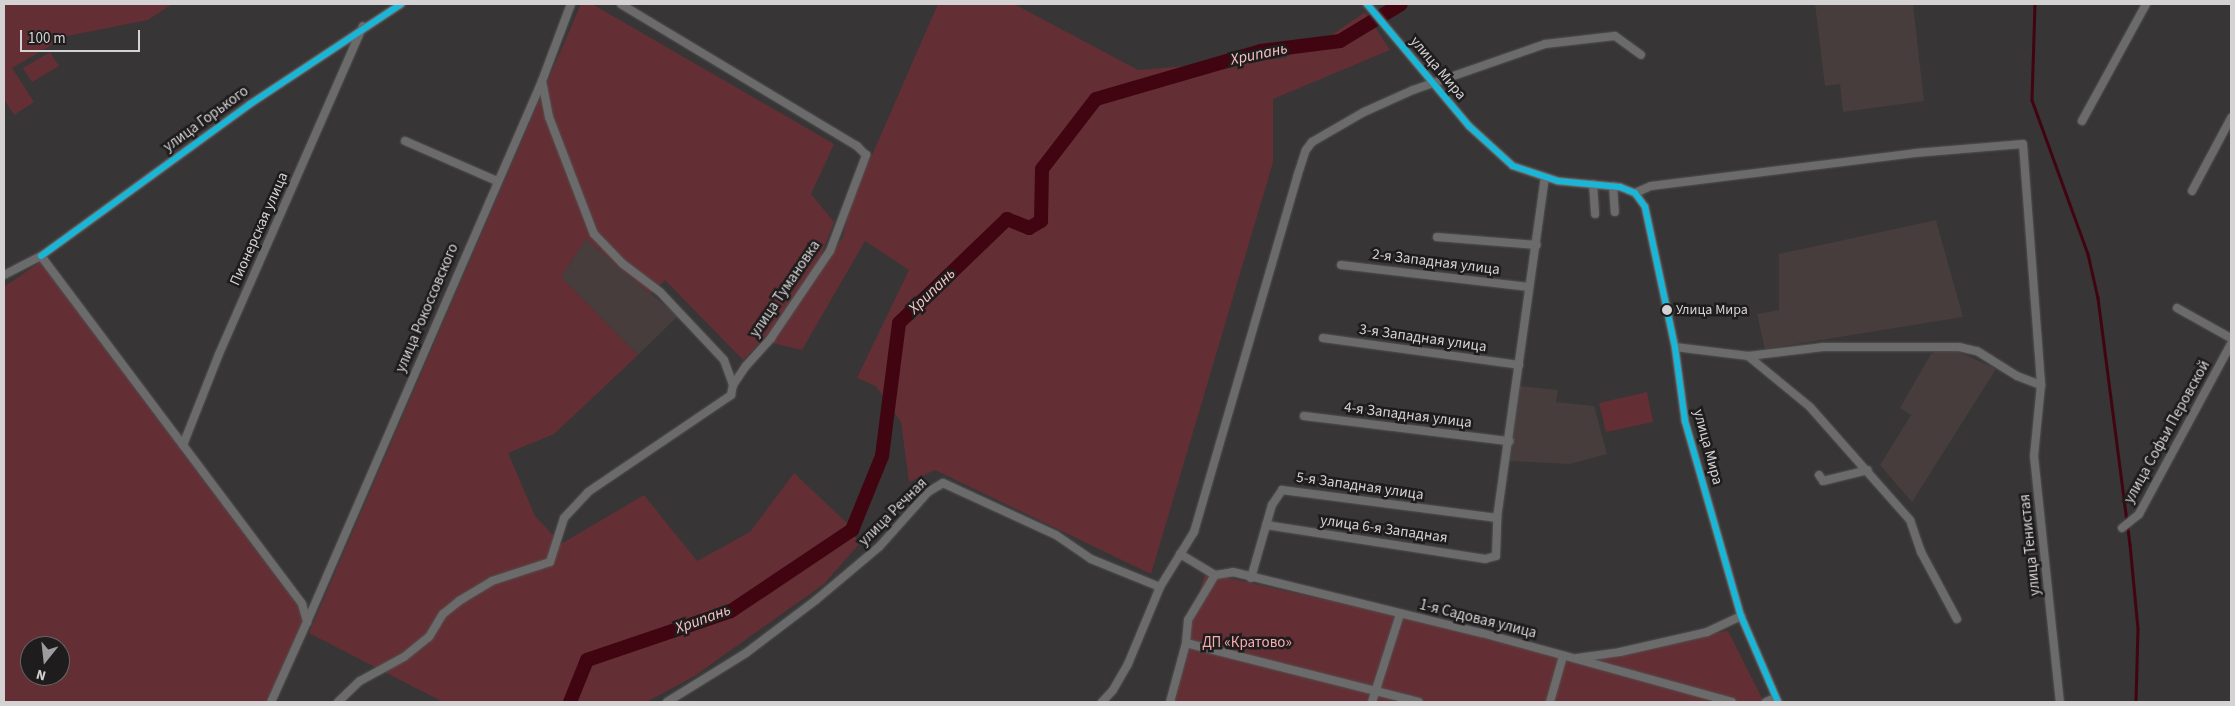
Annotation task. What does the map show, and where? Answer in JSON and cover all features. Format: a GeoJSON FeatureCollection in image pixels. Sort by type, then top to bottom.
{"type":"FeatureCollection","features":[{"type":"Feature","properties":{"kind":"street","name":"улица Горького"},"geometry":{"type":"LineString","coordinates":[[4,275],[41,256],[364,26],[401,4]]}},
{"type":"Feature","properties":{"kind":"street","name":"улица Рокоссовского"},"geometry":{"type":"LineString","coordinates":[[271,702],[542,81],[571,4]]}},
{"type":"Feature","properties":{"kind":"street","name":"улица Тумановка"},"geometry":{"type":"LineString","coordinates":[[338,702],[360,681],[404,657],[429,637],[443,614],[459,600],[492,581],[550,562],[564,518],[588,492],[731,395],[733,385],[771,338],[830,251],[866,155],[857,146],[621,4]]}},
{"type":"Feature","properties":{"kind":"street","name":"улица Мира"},"geometry":{"type":"LineString","coordinates":[[1368,4],[1432,84],[1481,139],[1513,166],[1545,178],[1613,186],[1635,193],[1650,217],[1675,347],[1685,421],[1741,616],[1776,700]]}},
{"type":"Feature","properties":{"kind":"street"},"geometry":{"type":"LineString","coordinates":[[2082,121],[2146,4]]}},
{"type":"Feature","properties":{"kind":"street","name":"Пионерская улица"},"geometry":{"type":"LineString","coordinates":[[182,445],[219,354],[364,26]]}},
{"type":"Feature","properties":{"kind":"street"},"geometry":{"type":"LineString","coordinates":[[1102,702],[1113,690],[1128,664],[1160,587],[1194,532],[1306,150],[1328,131],[1364,112],[1508,54],[1584,38],[1615,36],[1641,56]]}},
{"type":"Feature","properties":{"kind":"street"},"geometry":{"type":"LineString","coordinates":[[542,81],[549,117],[594,234],[623,264],[660,292],[724,360],[733,385]]}},
{"type":"Feature","properties":{"kind":"street"},"geometry":{"type":"LineString","coordinates":[[2192,191],[2231,118]]}},
{"type":"Feature","properties":{"kind":"street"},"geometry":{"type":"LineString","coordinates":[[405,141],[497,182]]}},
{"type":"Feature","properties":{"kind":"street","name":"улица Тенистая"},"geometry":{"type":"LineString","coordinates":[[1635,193],[1651,186],[1848,162],[2023,144],[2041,385],[2034,456],[2060,702]]}},
{"type":"Feature","properties":{"kind":"street"},"geometry":{"type":"LineString","coordinates":[[1498,518],[1545,178]]}},
{"type":"Feature","properties":{"kind":"street"},"geometry":{"type":"LineString","coordinates":[[1593,184],[1595,214]]}},
{"type":"Feature","properties":{"kind":"street"},"geometry":{"type":"LineString","coordinates":[[1613,186],[1615,212]]}},
{"type":"Feature","properties":{"kind":"street"},"geometry":{"type":"LineString","coordinates":[[1437,237],[1537,246]]}},
{"type":"Feature","properties":{"kind":"street"},"geometry":{"type":"LineString","coordinates":[[41,256],[302,604],[307,622]]}},
{"type":"Feature","properties":{"kind":"street","name":"2-я Западная улица"},"geometry":{"type":"LineString","coordinates":[[1341,265],[1529,287]]}},
{"type":"Feature","properties":{"kind":"street"},"geometry":{"type":"LineString","coordinates":[[2177,308],[2231,338]]}},
{"type":"Feature","properties":{"kind":"street","name":"3-я Западная улица"},"geometry":{"type":"LineString","coordinates":[[1324,338],[1519,365]]}},
{"type":"Feature","properties":{"kind":"street","name":"улица Софьи Перовской"},"geometry":{"type":"LineString","coordinates":[[2122,528],[2139,514],[2231,344]]}},
{"type":"Feature","properties":{"kind":"street"},"geometry":{"type":"LineString","coordinates":[[1675,347],[1748,356],[1823,347],[1959,347],[1977,352],[2017,376],[2041,385]]}},
{"type":"Feature","properties":{"kind":"street"},"geometry":{"type":"LineString","coordinates":[[1748,356],[1810,407],[1910,520],[1921,552],[1958,619]]}},
{"type":"Feature","properties":{"kind":"street","name":"4-я Западная улица"},"geometry":{"type":"LineString","coordinates":[[1304,416],[1509,442]]}},
{"type":"Feature","properties":{"kind":"street"},"geometry":{"type":"LineString","coordinates":[[1818,475],[1823,481],[1869,472]]}},
{"type":"Feature","properties":{"kind":"street","name":"улица Речная"},"geometry":{"type":"LineString","coordinates":[[667,702],[746,653],[816,600],[879,547],[928,492],[943,483],[1056,535],[1091,559],[1160,587]]}},
{"type":"Feature","properties":{"kind":"street","name":"5-я Западная улица"},"geometry":{"type":"LineString","coordinates":[[1252,578],[1274,498],[1286,490],[1498,518]]}},
{"type":"Feature","properties":{"kind":"street","name":"улица 6-я Западная"},"geometry":{"type":"LineString","coordinates":[[1266,525],[1485,559],[1496,556],[1498,518]]}},
{"type":"Feature","properties":{"kind":"street"},"geometry":{"type":"LineString","coordinates":[[1170,702],[1186,643],[1188,620],[1215,575],[1180,554]]}},
{"type":"Feature","properties":{"kind":"street","name":"1-я Садовая улица"},"geometry":{"type":"LineString","coordinates":[[1215,575],[1232,572],[1573,658],[1732,702]]}},
{"type":"Feature","properties":{"kind":"street"},"geometry":{"type":"LineString","coordinates":[[1372,702],[1400,614]]}},
{"type":"Feature","properties":{"kind":"street"},"geometry":{"type":"LineString","coordinates":[[1573,658],[1620,652],[1707,632],[1741,616]]}},
{"type":"Feature","properties":{"kind":"street"},"geometry":{"type":"LineString","coordinates":[[1186,643],[1419,702]]}},
{"type":"Feature","properties":{"kind":"street"},"geometry":{"type":"LineString","coordinates":[[1550,702],[1563,656]]}},
{"type":"Feature","properties":{"kind":"street"},"geometry":{"type":"LineString","coordinates":[[1766,702],[1776,700]]}},
{"type":"Feature","properties":{"kind":"shaded area"},"geometry":{"type":"Polygon","coordinates":[[[1815,4],[1913,4],[1924,101],[1843,112],[1840,84],[1825,86],[1815,4]]]}},
{"type":"Feature","properties":{"kind":"shaded area"},"geometry":{"type":"Polygon","coordinates":[[[1936,220],[1963,317],[1765,349],[1757,314],[1779,310],[1779,254],[1936,220]]]}},
{"type":"Feature","properties":{"kind":"shaded area"},"geometry":{"type":"Polygon","coordinates":[[[586,239],[678,316],[638,355],[561,277],[586,239]]]}},
{"type":"Feature","properties":{"kind":"shaded area"},"geometry":{"type":"Polygon","coordinates":[[[1940,349],[1957,351],[1996,369],[1912,502],[1880,465],[1911,415],[1900,408],[1931,354],[1940,349]]]}},
{"type":"Feature","properties":{"kind":"shaded area"},"geometry":{"type":"Polygon","coordinates":[[[1519,386],[1558,390],[1556,402],[1594,406],[1607,454],[1570,464],[1510,461],[1519,386]]]}},
{"type":"Feature","properties":{"kind":"green space"},"geometry":{"type":"Polygon","coordinates":[[[4,4],[172,4],[148,20],[67,36],[12,68],[34,102],[14,115],[4,99],[4,4]]]}},
{"type":"Feature","properties":{"kind":"green space"},"geometry":{"type":"Polygon","coordinates":[[[581,4],[592,4],[834,144],[811,194],[834,222],[819,261],[769,333],[743,360],[665,280],[650,294],[586,239],[561,277],[638,355],[554,434],[508,453],[535,516],[561,544],[644,495],[697,561],[750,532],[794,473],[850,526],[859,544],[824,584],[693,677],[646,702],[443,702],[309,633],[581,4]]]}},
{"type":"Feature","properties":{"kind":"green space"},"geometry":{"type":"Polygon","coordinates":[[[938,4],[1014,4],[1138,70],[1284,58],[1329,37],[1365,12],[1390,50],[1273,99],[1273,162],[1151,574],[935,470],[909,482],[901,422],[876,386],[857,378],[909,270],[865,241],[802,350],[772,343],[843,237],[853,193],[873,153],[938,4]]]}},
{"type":"Feature","properties":{"kind":"green space"},"geometry":{"type":"Polygon","coordinates":[[[50,52],[59,66],[32,82],[23,68],[50,52]]]}},
{"type":"Feature","properties":{"kind":"green space"},"geometry":{"type":"Polygon","coordinates":[[[40,262],[299,607],[303,624],[268,702],[4,702],[4,287],[40,262]]]}},
{"type":"Feature","properties":{"kind":"green space"},"geometry":{"type":"Polygon","coordinates":[[[1647,392],[1653,422],[1606,432],[1599,403],[1647,392]]]}},
{"type":"Feature","properties":{"kind":"green space","name":"ДП «Кратово»"},"geometry":{"type":"Polygon","coordinates":[[[1205,573],[1575,655],[1728,631],[1764,702],[1170,702],[1205,573]]]}},
{"type":"Feature","properties":{"kind":"waterway","name":"Хрипань"},"geometry":{"type":"LineString","coordinates":[[570,702],[587,660],[731,611],[852,530],[882,456],[899,323],[1007,219],[1029,228],[1041,221],[1042,169],[1096,99],[1261,51],[1340,41],[1401,4]]}},
{"type":"Feature","properties":{"kind":"waterway"},"geometry":{"type":"LineString","coordinates":[[2035,4],[2032,100],[2088,254],[2098,298],[2130,544],[2138,629],[2136,702]]}},
{"type":"Feature","properties":{"kind":"transit line"},"geometry":{"type":"LineString","coordinates":[[41,256],[250,104],[401,4]]}},
{"type":"Feature","properties":{"kind":"transit line"},"geometry":{"type":"LineString","coordinates":[[1367,4],[1469,126],[1513,166],[1558,181],[1620,187],[1635,193],[1645,207],[1675,347],[1685,421],[1741,616],[1778,702]]}},
{"type":"Feature","properties":{"kind":"place","name":"Улица Мира"},"geometry":{"type":"Point","coordinates":[1667,310]}}]}
